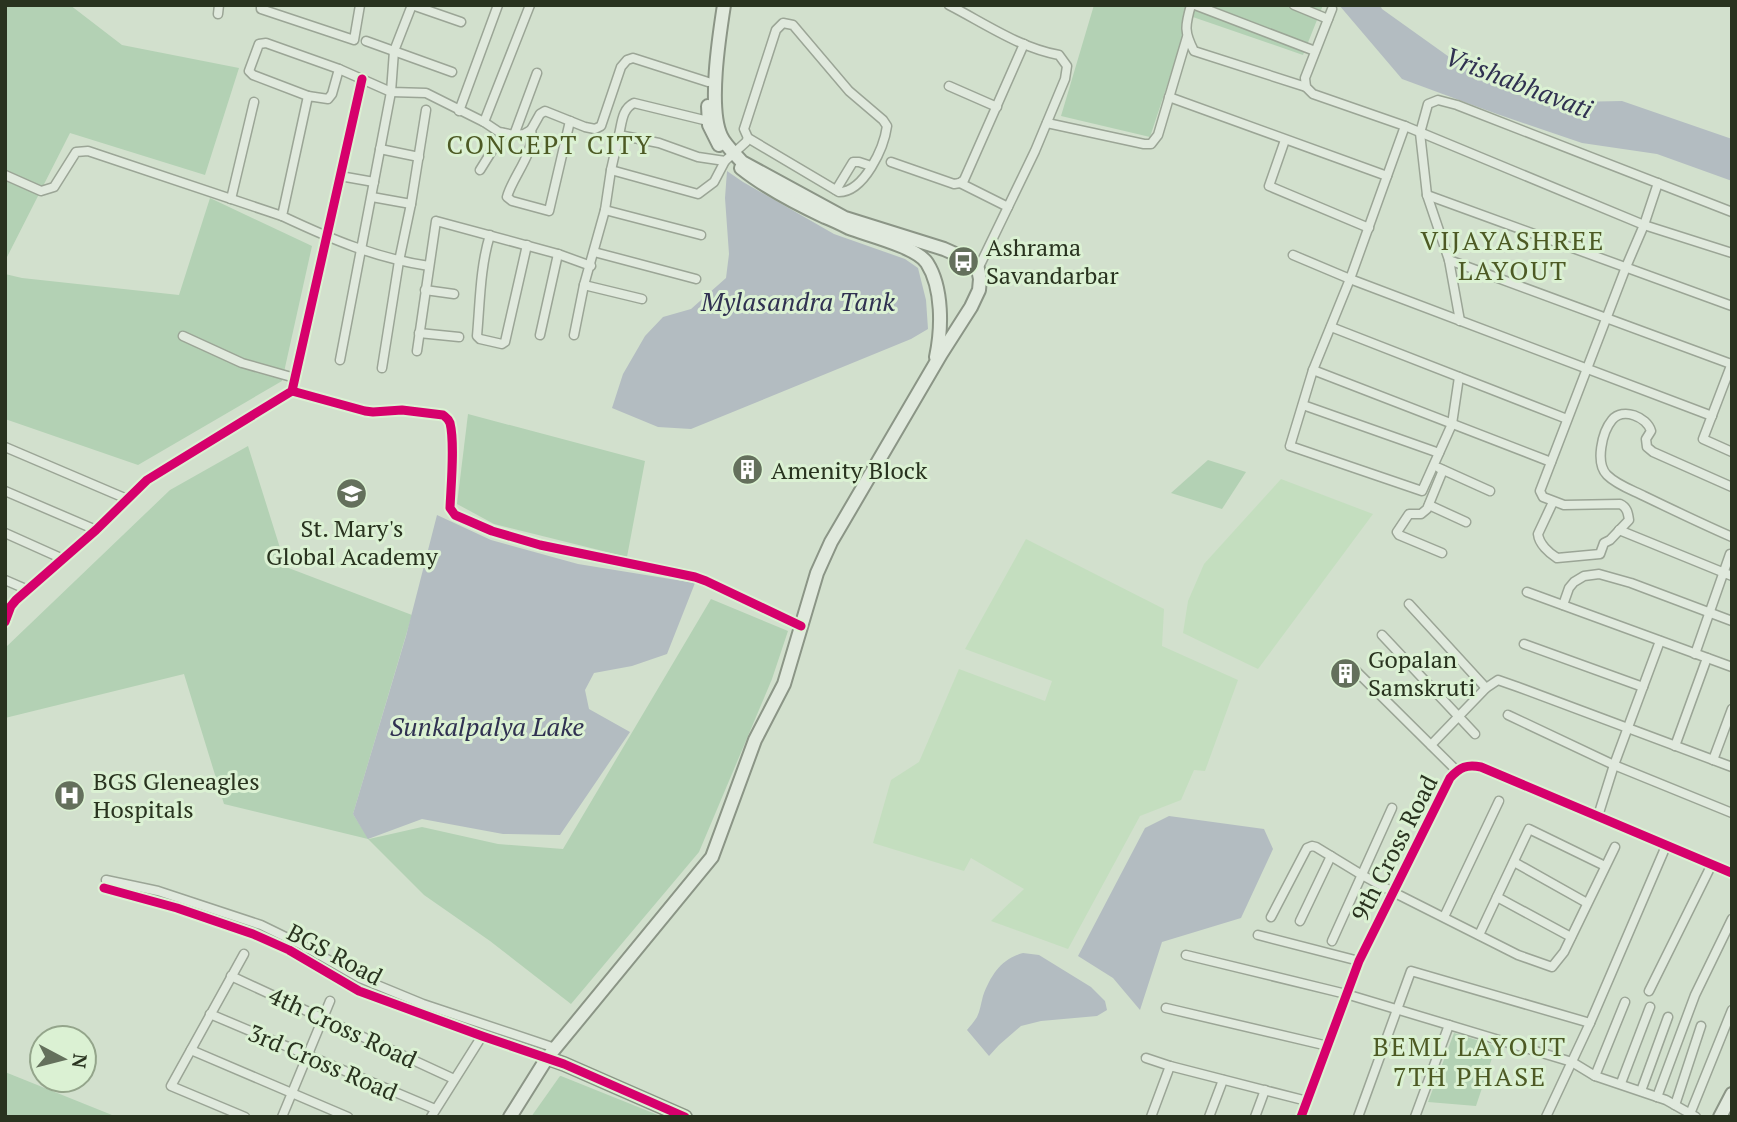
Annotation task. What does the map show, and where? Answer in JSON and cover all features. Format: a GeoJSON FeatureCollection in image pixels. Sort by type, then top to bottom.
{"type":"FeatureCollection","features":[{"type":"Feature","properties":{"kind":"main road"},"geometry":{"type":"LineString","coordinates":[[716,5],[708,82],[708,121],[713,136],[730,157],[758,182],[847,227],[908,249],[926,261],[935,285],[939,309],[940,332],[933,368]]}},
{"type":"Feature","properties":{"kind":"main road"},"geometry":{"type":"LineString","coordinates":[[510,1117],[551,1053],[712,857],[755,740],[784,684],[817,573],[831,542],[979,290],[978,268],[971,261],[944,249],[845,218],[730,157],[721,136],[716,108],[715,82],[724,5]]}},
{"type":"Feature","properties":{"kind":"main road"},"geometry":{"type":"LineString","coordinates":[[551,1053],[564,1064],[685,1117]]}},
{"type":"Feature","properties":{"kind":"main road"},"geometry":{"type":"LineString","coordinates":[[1720,1117],[1731,1098]]}},
{"type":"Feature","properties":{"kind":"street"},"geometry":{"type":"LineString","coordinates":[[261,5],[261,9],[354,40],[360,5]]}},
{"type":"Feature","properties":{"kind":"street"},"geometry":{"type":"LineString","coordinates":[[340,360],[391,92],[394,51],[412,5],[461,22]]}},
{"type":"Feature","properties":{"kind":"street"},"geometry":{"type":"LineString","coordinates":[[459,111],[498,5]]}},
{"type":"Feature","properties":{"kind":"street"},"geometry":{"type":"LineString","coordinates":[[484,122],[530,5]]}},
{"type":"Feature","properties":{"kind":"street"},"geometry":{"type":"LineString","coordinates":[[949,5],[1024,44],[1059,55],[1067,66],[1065,79],[1047,122],[978,268]]}},
{"type":"Feature","properties":{"kind":"street"},"geometry":{"type":"LineString","coordinates":[[1315,51],[1193,5],[1185,24],[1187,37],[1194,51],[1306,88],[1312,93],[1405,127],[1644,225],[1732,253]]}},
{"type":"Feature","properties":{"kind":"street"},"geometry":{"type":"LineString","coordinates":[[1293,5],[1328,19]]}},
{"type":"Feature","properties":{"kind":"street"},"geometry":{"type":"LineString","coordinates":[[1306,88],[1305,78],[1332,9]]}},
{"type":"Feature","properties":{"kind":"street"},"geometry":{"type":"LineString","coordinates":[[783,23],[793,25],[849,91],[887,126],[886,136],[872,166],[865,177],[846,192],[836,190],[748,138],[744,129],[776,30],[783,23]]}},
{"type":"Feature","properties":{"kind":"street"},"geometry":{"type":"LineString","coordinates":[[1047,122],[1151,144],[1158,135],[1187,37]]}},
{"type":"Feature","properties":{"kind":"street"},"geometry":{"type":"LineString","coordinates":[[366,41],[452,72]]}},
{"type":"Feature","properties":{"kind":"street"},"geometry":{"type":"LineString","coordinates":[[339,69],[328,99],[308,96],[253,75],[249,71],[260,44],[266,43],[339,69],[391,92],[426,93],[514,135],[531,130],[544,111],[585,127],[595,129],[601,126],[621,67],[627,60],[634,58],[708,82]]}},
{"type":"Feature","properties":{"kind":"street"},"geometry":{"type":"LineString","coordinates":[[960,183],[967,175],[1024,44]]}},
{"type":"Feature","properties":{"kind":"street"},"geometry":{"type":"LineString","coordinates":[[514,135],[537,73]]}},
{"type":"Feature","properties":{"kind":"street"},"geometry":{"type":"LineString","coordinates":[[5,622],[11,606],[96,530],[146,480],[292,391],[362,79]]}},
{"type":"Feature","properties":{"kind":"street"},"geometry":{"type":"LineString","coordinates":[[949,86],[997,107]]}},
{"type":"Feature","properties":{"kind":"street"},"geometry":{"type":"LineString","coordinates":[[282,216],[308,96]]}},
{"type":"Feature","properties":{"kind":"street"},"geometry":{"type":"LineString","coordinates":[[1169,97],[1387,176]]}},
{"type":"Feature","properties":{"kind":"street"},"geometry":{"type":"LineString","coordinates":[[1460,321],[1450,260],[1427,195],[1420,133],[1429,104],[1438,100],[1732,212]]}},
{"type":"Feature","properties":{"kind":"street"},"geometry":{"type":"LineString","coordinates":[[231,199],[254,102]]}},
{"type":"Feature","properties":{"kind":"street"},"geometry":{"type":"LineString","coordinates":[[574,335],[627,106],[634,103],[708,121]]}},
{"type":"Feature","properties":{"kind":"street"},"geometry":{"type":"LineString","coordinates":[[382,369],[426,110]]}},
{"type":"Feature","properties":{"kind":"street"},"geometry":{"type":"LineString","coordinates":[[531,130],[531,142],[507,197],[512,201],[549,211],[570,121]]}},
{"type":"Feature","properties":{"kind":"street"},"geometry":{"type":"LineString","coordinates":[[1405,127],[1314,370],[1290,446],[1422,491],[1452,424],[1460,377]]}},
{"type":"Feature","properties":{"kind":"street"},"geometry":{"type":"LineString","coordinates":[[480,170],[503,132]]}},
{"type":"Feature","properties":{"kind":"street"},"geometry":{"type":"LineString","coordinates":[[620,135],[698,157],[730,157]]}},
{"type":"Feature","properties":{"kind":"street"},"geometry":{"type":"LineString","coordinates":[[611,170],[698,194],[714,182],[730,157],[748,138]]}},
{"type":"Feature","properties":{"kind":"street"},"geometry":{"type":"LineString","coordinates":[[1286,140],[1269,186],[1368,228]]}},
{"type":"Feature","properties":{"kind":"street"},"geometry":{"type":"LineString","coordinates":[[380,149],[419,157]]}},
{"type":"Feature","properties":{"kind":"street"},"geometry":{"type":"LineString","coordinates":[[5,175],[41,191],[50,189],[54,187],[76,152],[85,150],[282,216],[326,237],[362,250],[399,261],[429,266]]}},
{"type":"Feature","properties":{"kind":"street"},"geometry":{"type":"LineString","coordinates":[[836,190],[853,162],[872,166]]}},
{"type":"Feature","properties":{"kind":"street"},"geometry":{"type":"LineString","coordinates":[[891,162],[954,184],[960,183],[1009,206]]}},
{"type":"Feature","properties":{"kind":"street"},"geometry":{"type":"LineString","coordinates":[[340,176],[374,182]]}},
{"type":"Feature","properties":{"kind":"street"},"geometry":{"type":"LineString","coordinates":[[1553,502],[1538,539],[1557,558],[1600,554],[1604,543],[1629,520],[1624,506],[1564,505],[1543,497],[1540,491],[1658,183]]}},
{"type":"Feature","properties":{"kind":"street"},"geometry":{"type":"LineString","coordinates":[[1427,195],[1732,306]]}},
{"type":"Feature","properties":{"kind":"street"},"geometry":{"type":"LineString","coordinates":[[372,197],[411,204]]}},
{"type":"Feature","properties":{"kind":"street"},"geometry":{"type":"LineString","coordinates":[[605,210],[701,235]]}},
{"type":"Feature","properties":{"kind":"street"},"geometry":{"type":"LineString","coordinates":[[417,351],[436,221],[558,254],[591,266]]}},
{"type":"Feature","properties":{"kind":"street"},"geometry":{"type":"LineString","coordinates":[[490,235],[485,251],[477,336],[480,339],[502,344],[505,342],[527,246]]}},
{"type":"Feature","properties":{"kind":"street"},"geometry":{"type":"LineString","coordinates":[[594,252],[696,279]]}},
{"type":"Feature","properties":{"kind":"street"},"geometry":{"type":"LineString","coordinates":[[540,335],[558,254]]}},
{"type":"Feature","properties":{"kind":"street"},"geometry":{"type":"LineString","coordinates":[[1293,255],[1712,416]]}},
{"type":"Feature","properties":{"kind":"street"},"geometry":{"type":"LineString","coordinates":[[1450,260],[1732,364],[1703,439],[1732,452]]}},
{"type":"Feature","properties":{"kind":"street"},"geometry":{"type":"LineString","coordinates":[[584,285],[642,299]]}},
{"type":"Feature","properties":{"kind":"street"},"geometry":{"type":"LineString","coordinates":[[425,290],[454,294]]}},
{"type":"Feature","properties":{"kind":"street"},"geometry":{"type":"LineString","coordinates":[[1331,327],[1567,419]]}},
{"type":"Feature","properties":{"kind":"street"},"geometry":{"type":"LineString","coordinates":[[419,333],[459,337]]}},
{"type":"Feature","properties":{"kind":"street"},"geometry":{"type":"LineString","coordinates":[[183,336],[242,363],[295,378]]}},
{"type":"Feature","properties":{"kind":"street"},"geometry":{"type":"LineString","coordinates":[[1314,370],[1550,462]]}},
{"type":"Feature","properties":{"kind":"street"},"geometry":{"type":"LineString","coordinates":[[292,391],[365,411],[402,410],[443,415],[447,418],[450,422],[452,444],[450,508],[455,515],[492,531],[540,545],[706,581],[801,626]]}},
{"type":"Feature","properties":{"kind":"street"},"geometry":{"type":"LineString","coordinates":[[1303,405],[1439,453]]}},
{"type":"Feature","properties":{"kind":"street"},"geometry":{"type":"LineString","coordinates":[[1732,487],[1653,452],[1647,447],[1646,439],[1651,431],[1649,425],[1639,417],[1626,414],[1612,420],[1600,454],[1605,473],[1618,483],[1732,537]]}},
{"type":"Feature","properties":{"kind":"street"},"geometry":{"type":"LineString","coordinates":[[5,447],[127,499]]}},
{"type":"Feature","properties":{"kind":"street"},"geometry":{"type":"LineString","coordinates":[[1434,465],[1490,491]]}},
{"type":"Feature","properties":{"kind":"street"},"geometry":{"type":"LineString","coordinates":[[1442,553],[1397,534],[1397,530],[1409,514],[1423,513],[1427,509],[1443,470]]}},
{"type":"Feature","properties":{"kind":"street"},"geometry":{"type":"LineString","coordinates":[[5,491],[96,530]]}},
{"type":"Feature","properties":{"kind":"street"},"geometry":{"type":"LineString","coordinates":[[1429,505],[1466,522]]}},
{"type":"Feature","properties":{"kind":"street"},"geometry":{"type":"LineString","coordinates":[[1619,530],[1732,576]]}},
{"type":"Feature","properties":{"kind":"street"},"geometry":{"type":"LineString","coordinates":[[5,533],[63,559]]}},
{"type":"Feature","properties":{"kind":"street"},"geometry":{"type":"LineString","coordinates":[[1695,654],[1730,554]]}},
{"type":"Feature","properties":{"kind":"street"},"geometry":{"type":"LineString","coordinates":[[1563,605],[1574,582],[1584,576],[1599,574],[1631,583],[1732,621]]}},
{"type":"Feature","properties":{"kind":"street"},"geometry":{"type":"LineString","coordinates":[[5,580],[28,590]]}},
{"type":"Feature","properties":{"kind":"street"},"geometry":{"type":"LineString","coordinates":[[1527,592],[1732,667]]}},
{"type":"Feature","properties":{"kind":"street"},"geometry":{"type":"LineString","coordinates":[[1409,604],[1486,688]]}},
{"type":"Feature","properties":{"kind":"street"},"geometry":{"type":"LineString","coordinates":[[1382,635],[1475,734]]}},
{"type":"Feature","properties":{"kind":"street"},"geometry":{"type":"LineString","coordinates":[[1598,817],[1614,765],[1660,641]]}},
{"type":"Feature","properties":{"kind":"street"},"geometry":{"type":"LineString","coordinates":[[1524,644],[1643,687]]}},
{"type":"Feature","properties":{"kind":"street"},"geometry":{"type":"LineString","coordinates":[[1675,746],[1707,658]]}},
{"type":"Feature","properties":{"kind":"street"},"geometry":{"type":"LineString","coordinates":[[1350,665],[1457,771]]}},
{"type":"Feature","properties":{"kind":"street"},"geometry":{"type":"LineString","coordinates":[[1431,745],[1486,688],[1498,680],[1732,767]]}},
{"type":"Feature","properties":{"kind":"street"},"geometry":{"type":"LineString","coordinates":[[1713,760],[1732,709]]}},
{"type":"Feature","properties":{"kind":"street"},"geometry":{"type":"LineString","coordinates":[[1508,715],[1614,765],[1732,813]]}},
{"type":"Feature","properties":{"kind":"street","name":"9th Cross Road"},"geometry":{"type":"LineString","coordinates":[[1301,1117],[1359,961],[1450,778],[1464,766],[1481,767],[1732,873]]}},
{"type":"Feature","properties":{"kind":"street"},"geometry":{"type":"LineString","coordinates":[[1444,917],[1499,801]]}},
{"type":"Feature","properties":{"kind":"street"},"geometry":{"type":"LineString","coordinates":[[1332,941],[1392,808]]}},
{"type":"Feature","properties":{"kind":"street"},"geometry":{"type":"LineString","coordinates":[[1479,935],[1529,829],[1605,866]]}},
{"type":"Feature","properties":{"kind":"street"},"geometry":{"type":"LineString","coordinates":[[1271,917],[1307,848],[1312,846],[1393,892],[1518,955],[1552,967],[1559,960],[1615,847]]}},
{"type":"Feature","properties":{"kind":"street"},"geometry":{"type":"LineString","coordinates":[[1546,1117],[1667,846]]}},
{"type":"Feature","properties":{"kind":"street"},"geometry":{"type":"LineString","coordinates":[[1300,921],[1331,856]]}},
{"type":"Feature","properties":{"kind":"street"},"geometry":{"type":"LineString","coordinates":[[1514,862],[1587,902]]}},
{"type":"Feature","properties":{"kind":"street"},"geometry":{"type":"LineString","coordinates":[[1649,990],[1712,864]]}},
{"type":"Feature","properties":{"kind":"street","name":"BGS Road"},"geometry":{"type":"LineString","coordinates":[[105,884],[158,891],[261,925],[360,978],[551,1053],[482,1036],[359,991],[289,950],[253,934],[105,884]]}},
{"type":"Feature","properties":{"kind":"street"},"geometry":{"type":"LineString","coordinates":[[1497,897],[1571,937]]}},
{"type":"Feature","properties":{"kind":"street"},"geometry":{"type":"LineString","coordinates":[[1657,1097],[1695,995],[1732,919]]}},
{"type":"Feature","properties":{"kind":"street"},"geometry":{"type":"LineString","coordinates":[[1258,935],[1359,961]]}},
{"type":"Feature","properties":{"kind":"street"},"geometry":{"type":"LineString","coordinates":[[243,954],[171,1086],[245,1117]]}},
{"type":"Feature","properties":{"kind":"street"},"geometry":{"type":"LineString","coordinates":[[1186,955],[1346,995],[1572,1062],[1595,1076],[1621,1083],[1675,1105],[1689,1115],[1732,1010]]}},
{"type":"Feature","properties":{"kind":"street"},"geometry":{"type":"LineString","coordinates":[[1358,1117],[1411,971],[1590,1023]]}},
{"type":"Feature","properties":{"kind":"street","name":"4th Cross Road"},"geometry":{"type":"LineString","coordinates":[[231,976],[454,1079]]}},
{"type":"Feature","properties":{"kind":"street"},"geometry":{"type":"LineString","coordinates":[[282,1117],[330,1001]]}},
{"type":"Feature","properties":{"kind":"street"},"geometry":{"type":"LineString","coordinates":[[1595,1076],[1625,1002]]}},
{"type":"Feature","properties":{"kind":"street"},"geometry":{"type":"LineString","coordinates":[[1621,1083],[1650,1007]]}},
{"type":"Feature","properties":{"kind":"street"},"geometry":{"type":"LineString","coordinates":[[1166,1008],[1328,1046]]}},
{"type":"Feature","properties":{"kind":"street","name":"3rd Cross Road"},"geometry":{"type":"LineString","coordinates":[[210,1014],[433,1113]]}},
{"type":"Feature","properties":{"kind":"street"},"geometry":{"type":"LineString","coordinates":[[1641,1091],[1668,1017]]}},
{"type":"Feature","properties":{"kind":"street"},"geometry":{"type":"LineString","coordinates":[[1415,1117],[1449,1024]]}},
{"type":"Feature","properties":{"kind":"street"},"geometry":{"type":"LineString","coordinates":[[1675,1105],[1701,1026]]}},
{"type":"Feature","properties":{"kind":"street"},"geometry":{"type":"LineString","coordinates":[[433,1113],[482,1036]]}},
{"type":"Feature","properties":{"kind":"street"},"geometry":{"type":"LineString","coordinates":[[191,1050],[348,1117]]}},
{"type":"Feature","properties":{"kind":"street"},"geometry":{"type":"LineString","coordinates":[[1146,1058],[1307,1101]]}},
{"type":"Feature","properties":{"kind":"street"},"geometry":{"type":"LineString","coordinates":[[1151,1117],[1170,1066]]}},
{"type":"Feature","properties":{"kind":"street"},"geometry":{"type":"LineString","coordinates":[[1209,1117],[1223,1080]]}},
{"type":"Feature","properties":{"kind":"street"},"geometry":{"type":"LineString","coordinates":[[1255,1117],[1265,1090]]}},
{"type":"Feature","properties":{"kind":"green space"},"geometry":{"type":"Polygon","coordinates":[[[5,5],[70,5],[122,45],[239,68],[205,175],[70,133],[5,261],[5,5]]]}},
{"type":"Feature","properties":{"kind":"green space"},"geometry":{"type":"Polygon","coordinates":[[[1094,5],[1323,5],[1303,55],[1190,16],[1150,137],[1061,116],[1094,5]]]}},
{"type":"Feature","properties":{"kind":"green space"},"geometry":{"type":"Polygon","coordinates":[[[210,198],[312,246],[282,381],[138,465],[5,419],[5,274],[179,295],[210,198]]]}},
{"type":"Feature","properties":{"kind":"green space"},"geometry":{"type":"Polygon","coordinates":[[[468,414],[645,461],[627,557],[494,524],[457,504],[468,414]]]}},
{"type":"Feature","properties":{"kind":"green space"},"geometry":{"type":"Polygon","coordinates":[[[248,446],[286,567],[412,615],[353,814],[369,839],[422,827],[498,844],[563,849],[711,599],[788,631],[772,679],[699,852],[571,1004],[490,941],[424,895],[368,839],[224,804],[184,674],[5,718],[5,648],[170,490],[248,446]]]}},
{"type":"Feature","properties":{"kind":"green space"},"geometry":{"type":"Polygon","coordinates":[[[1208,460],[1246,472],[1222,509],[1171,493],[1208,460]]]}},
{"type":"Feature","properties":{"kind":"green space"},"geometry":{"type":"Polygon","coordinates":[[[1281,479],[1373,514],[1258,669],[1183,633],[1188,601],[1204,564],[1281,479]]]}},
{"type":"Feature","properties":{"kind":"green space"},"geometry":{"type":"Polygon","coordinates":[[[1026,539],[1164,609],[1162,646],[1238,680],[1205,771],[1194,770],[1181,800],[1140,816],[1068,949],[991,921],[1024,889],[971,858],[964,871],[873,843],[891,780],[919,762],[959,669],[1045,701],[1052,681],[965,649],[1026,539]]]}},
{"type":"Feature","properties":{"kind":"green space"},"geometry":{"type":"Polygon","coordinates":[[[1454,1033],[1496,1046],[1476,1106],[1428,1102],[1454,1033]]]}},
{"type":"Feature","properties":{"kind":"green space"},"geometry":{"type":"Polygon","coordinates":[[[5,1072],[28,1081],[28,1094],[60,1094],[117,1117],[5,1117],[5,1072]]]}},
{"type":"Feature","properties":{"kind":"green space"},"geometry":{"type":"Polygon","coordinates":[[[561,1076],[663,1117],[531,1117],[561,1076]]]}},
{"type":"Feature","properties":{"kind":"water","name":"Vrishabhavati"},"geometry":{"type":"Polygon","coordinates":[[[1339,5],[1380,5],[1459,64],[1518,95],[1573,102],[1622,101],[1732,139],[1732,181],[1657,154],[1582,143],[1402,79],[1339,5]]]}},
{"type":"Feature","properties":{"kind":"water","name":"Mylasandra Tank"},"geometry":{"type":"Polygon","coordinates":[[[727,171],[834,234],[905,259],[918,268],[926,300],[928,329],[911,339],[691,429],[658,427],[612,408],[623,374],[645,336],[663,317],[691,309],[726,278],[729,254],[725,198],[727,171]]]}},
{"type":"Feature","properties":{"kind":"water","name":"Sunkalpalya Lake"},"geometry":{"type":"Polygon","coordinates":[[[437,515],[491,540],[578,564],[695,583],[667,654],[632,666],[594,673],[585,690],[589,709],[630,732],[560,835],[503,834],[422,819],[368,839],[353,814],[406,636],[437,515]]]}},
{"type":"Feature","properties":{"kind":"water"},"geometry":{"type":"Polygon","coordinates":[[[1169,816],[1264,829],[1273,849],[1241,918],[1162,942],[1140,1010],[1113,978],[1078,956],[1145,828],[1169,816]]]}},
{"type":"Feature","properties":{"kind":"water"},"geometry":{"type":"Polygon","coordinates":[[[1023,953],[1039,955],[1091,987],[1105,1001],[1107,1010],[1097,1016],[1041,1021],[1021,1026],[989,1056],[967,1030],[977,1017],[993,975],[1009,959],[1023,953]]]}},
{"type":"Feature","properties":{"kind":"cycle path"},"geometry":{"type":"LineString","coordinates":[[5,622],[16,600],[96,530],[147,480],[292,391],[362,79]]}},
{"type":"Feature","properties":{"kind":"cycle path"},"geometry":{"type":"LineString","coordinates":[[292,391],[365,411],[402,410],[443,415],[450,423],[450,508],[455,515],[492,531],[540,545],[695,577],[801,626]]}},
{"type":"Feature","properties":{"kind":"cycle path"},"geometry":{"type":"LineString","coordinates":[[1301,1117],[1359,961],[1450,778],[1461,769],[1468,766],[1481,767],[1732,873]]}},
{"type":"Feature","properties":{"kind":"cycle path"},"geometry":{"type":"LineString","coordinates":[[104,888],[177,908],[253,934],[289,950],[359,991],[564,1064],[685,1117]]}},
{"type":"Feature","properties":{"kind":"place","name":"Ashrama Savandarbar"},"geometry":{"type":"Point","coordinates":[963,261]}},
{"type":"Feature","properties":{"kind":"place","name":"Amenity Block"},"geometry":{"type":"Point","coordinates":[748,470]}},
{"type":"Feature","properties":{"kind":"place","name":"St. Mary's Global Academy"},"geometry":{"type":"Point","coordinates":[352,494]}},
{"type":"Feature","properties":{"kind":"place","name":"Gopalan Samskruti"},"geometry":{"type":"Point","coordinates":[1345,673]}},
{"type":"Feature","properties":{"kind":"place","name":"BGS Gleneagles Hospitals"},"geometry":{"type":"Point","coordinates":[70,795]}},
{"type":"Feature","properties":{"kind":"district","name":"CONCEPT CITY"},"geometry":{"type":"Point","coordinates":[550,144]}},
{"type":"Feature","properties":{"kind":"district","name":"VIJAYASHREE LAYOUT"},"geometry":{"type":"Point","coordinates":[1513,255]}},
{"type":"Feature","properties":{"kind":"district","name":"BEML LAYOUT 7TH PHASE"},"geometry":{"type":"Point","coordinates":[1470,1061]}}]}
